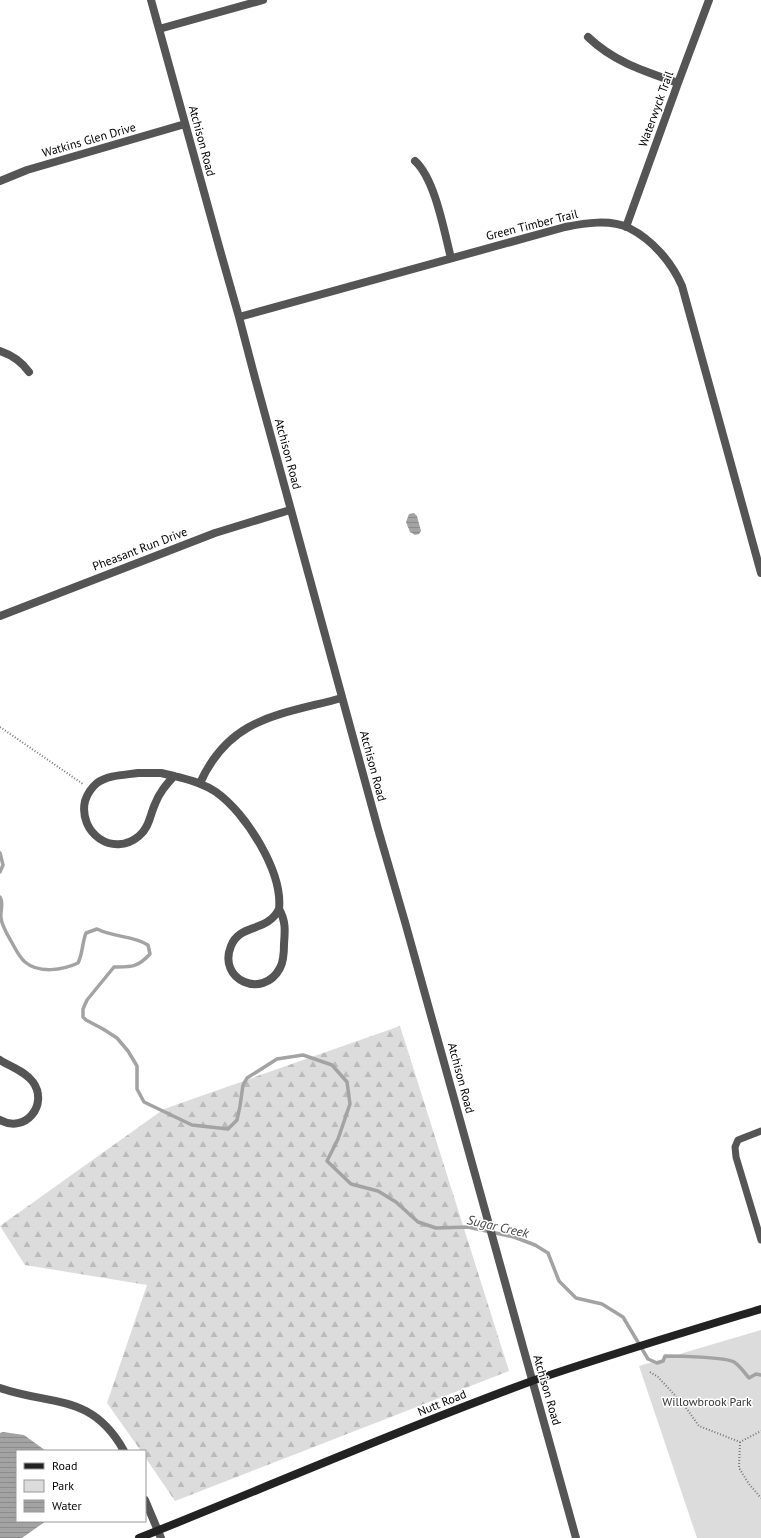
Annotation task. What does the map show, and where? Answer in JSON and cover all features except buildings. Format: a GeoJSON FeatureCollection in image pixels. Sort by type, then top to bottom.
{"type":"FeatureCollection","features":[{"type":"Feature","properties":{"kind":"street","name":"Atchison Road"},"geometry":{"type":"LineString","coordinates":[[151,0],[239,317],[290,510],[576,1538]]}},
{"type":"Feature","properties":{"kind":"street"},"geometry":{"type":"LineString","coordinates":[[159,29],[263,0]]}},
{"type":"Feature","properties":{"kind":"street","name":"Waterwyck Trail"},"geometry":{"type":"LineString","coordinates":[[626,227],[709,0]]}},
{"type":"Feature","properties":{"kind":"street"},"geometry":{"type":"LineString","coordinates":[[588,37],[609,55],[632,66],[678,83]]}},
{"type":"Feature","properties":{"kind":"street","name":"Watkins Glen Drive"},"geometry":{"type":"LineString","coordinates":[[0,180],[27,170],[185,124]]}},
{"type":"Feature","properties":{"kind":"street"},"geometry":{"type":"LineString","coordinates":[[415,161],[426,174],[436,202],[451,258]]}},
{"type":"Feature","properties":{"kind":"street","name":"Green Timber Trail"},"geometry":{"type":"LineString","coordinates":[[239,317],[558,229],[580,224],[602,223],[626,227],[646,240],[664,257],[682,286],[761,573]]}},
{"type":"Feature","properties":{"kind":"street"},"geometry":{"type":"LineString","coordinates":[[0,351],[18,360],[29,372]]}},
{"type":"Feature","properties":{"kind":"street","name":"Pheasant Run Drive"},"geometry":{"type":"LineString","coordinates":[[0,616],[215,532],[290,510]]}},
{"type":"Feature","properties":{"kind":"street"},"geometry":{"type":"LineString","coordinates":[[200,783],[211,762],[225,745],[249,726],[268,718],[342,698]]}},
{"type":"Feature","properties":{"kind":"street"},"geometry":{"type":"LineString","coordinates":[[174,776],[163,789],[155,803],[145,830],[130,842],[112,844],[102,841],[93,834],[88,827],[84,818],[86,797],[97,783],[107,778],[138,773],[161,773],[174,776],[200,783],[217,792],[236,812],[252,832],[267,855],[276,878],[280,900],[279,909],[276,916],[262,926],[245,931],[238,935],[233,941],[230,949],[229,960],[231,970],[235,976],[247,984],[255,985],[266,982],[273,978],[280,969],[283,961],[285,926],[284,918],[279,909]]}},
{"type":"Feature","properties":{"kind":"street"},"geometry":{"type":"LineString","coordinates":[[0,1060],[29,1078],[34,1084],[38,1094],[38,1102],[33,1114],[22,1123],[8,1124],[0,1120]]}},
{"type":"Feature","properties":{"kind":"street","name":"Nutt Road"},"geometry":{"type":"LineString","coordinates":[[139,1538],[160,1534],[460,1408],[618,1353],[761,1309]]}},
{"type":"Feature","properties":{"kind":"street"},"geometry":{"type":"LineString","coordinates":[[0,1388],[25,1395],[67,1403],[88,1411],[115,1437],[123,1450]]}},
{"type":"Feature","properties":{"kind":"street"},"geometry":{"type":"LineString","coordinates":[[146,1502],[160,1534]]}},
{"type":"Feature","properties":{"kind":"lane"},"geometry":{"type":"LineString","coordinates":[[761,1132],[738,1140],[735,1147],[741,1177],[761,1240]]}},
{"type":"Feature","properties":{"kind":"path"},"geometry":{"type":"LineString","coordinates":[[0,727],[91,789]]}},
{"type":"Feature","properties":{"kind":"path"},"geometry":{"type":"LineString","coordinates":[[650,1372],[658,1377],[684,1405],[699,1426],[740,1442],[761,1431]]}},
{"type":"Feature","properties":{"kind":"path"},"geometry":{"type":"LineString","coordinates":[[740,1442],[739,1468],[749,1484],[761,1498]]}},
{"type":"Feature","properties":{"kind":"green space"},"geometry":{"type":"Polygon","coordinates":[[[400,1026],[509,1371],[175,1501],[146,1458],[146,1450],[140,1450],[107,1403],[147,1285],[25,1265],[0,1226],[164,1109],[400,1026]]]}},
{"type":"Feature","properties":{"kind":"green space","name":"Willowbrook Park"},"geometry":{"type":"Polygon","coordinates":[[[761,1330],[761,1538],[697,1538],[639,1366],[761,1330]]]}},
{"type":"Feature","properties":{"kind":"water"},"geometry":{"type":"Polygon","coordinates":[[[414,513],[417,516],[421,531],[419,534],[415,535],[410,532],[406,522],[409,514],[414,513]]]}},
{"type":"Feature","properties":{"kind":"water"},"geometry":{"type":"Polygon","coordinates":[[[3,1432],[24,1435],[45,1450],[16,1450],[16,1522],[45,1522],[22,1538],[0,1538],[0,1433],[3,1432]]]}},
{"type":"Feature","properties":{"kind":"waterway","name":"Sugar Creek"},"geometry":{"type":"LineString","coordinates":[[0,853],[3,865],[0,872]]}},
{"type":"Feature","properties":{"kind":"waterway","name":"Sugar Creek"},"geometry":{"type":"LineString","coordinates":[[0,897],[2,902],[1,918],[6,933],[23,960],[31,966],[37,968],[51,970],[78,963],[86,933],[97,929],[148,945],[150,954],[141,962],[129,967],[114,967],[87,1000],[83,1009],[83,1017],[86,1020],[117,1038],[128,1051],[137,1066],[137,1089],[144,1102],[192,1125],[228,1129],[237,1120],[243,1085],[247,1078],[277,1059],[303,1055],[332,1065],[347,1082],[350,1104],[338,1139],[327,1161],[351,1184],[378,1191],[396,1202],[418,1222],[436,1228],[468,1227],[514,1237],[535,1245],[548,1253],[559,1281],[576,1298],[602,1304],[623,1317],[648,1359],[657,1363],[663,1361],[665,1356],[701,1357],[729,1360],[740,1367],[749,1378],[756,1374],[761,1375]]}}]}
